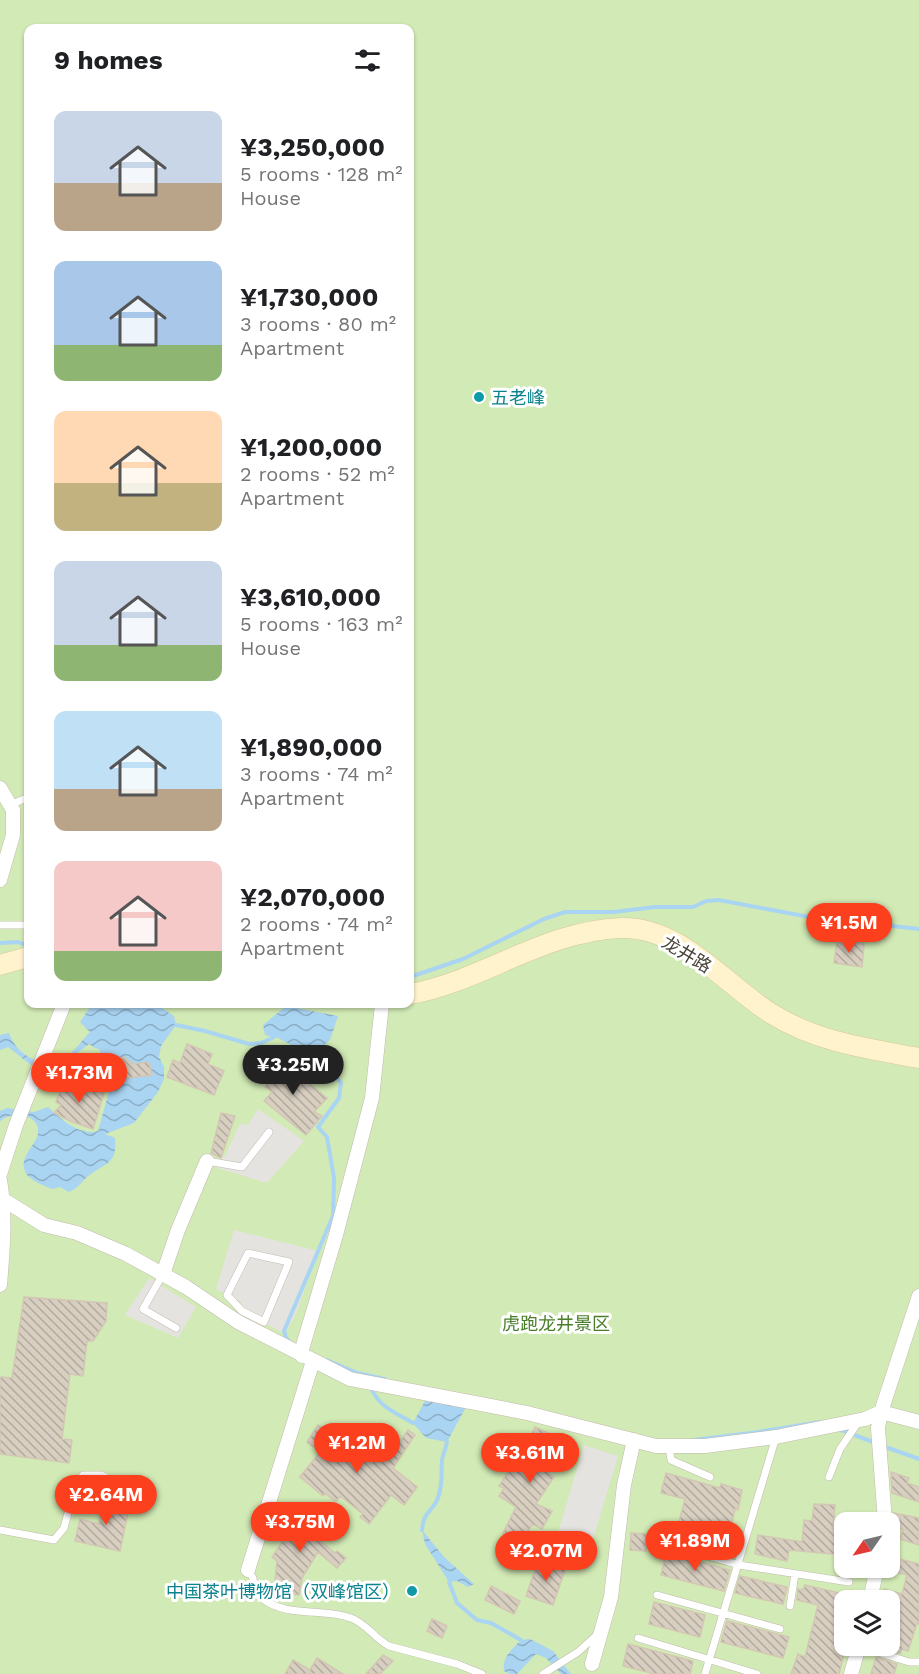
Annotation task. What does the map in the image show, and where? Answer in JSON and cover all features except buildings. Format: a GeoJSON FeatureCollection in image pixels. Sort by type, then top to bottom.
{"type":"FeatureCollection","features":[{"type":"Feature","properties":{"kind":"street"},"geometry":{"type":"LineString","coordinates":[[0,788],[13,810],[13,835],[0,880]]}},
{"type":"Feature","properties":{"kind":"street","name":"龙井路"},"geometry":{"type":"LineString","coordinates":[[414,993],[434,990],[557,939],[594,931],[623,928],[644,930],[672,941],[707,963],[772,1014],[812,1033],[849,1046],[919,1058]]}},
{"type":"Feature","properties":{"kind":"street"},"geometry":{"type":"LineString","coordinates":[[0,965],[24,958]]}},
{"type":"Feature","properties":{"kind":"street"},"geometry":{"type":"LineString","coordinates":[[0,1174],[16,1125],[62,1008]]}},
{"type":"Feature","properties":{"kind":"street"},"geometry":{"type":"LineString","coordinates":[[248,1570],[372,1098],[382,1008]]}},
{"type":"Feature","properties":{"kind":"street"},"geometry":{"type":"LineString","coordinates":[[163,1274],[178,1230],[207,1161]]}},
{"type":"Feature","properties":{"kind":"street"},"geometry":{"type":"LineString","coordinates":[[0,1180],[4,1200],[5,1229],[0,1285]]}},
{"type":"Feature","properties":{"kind":"street"},"geometry":{"type":"LineString","coordinates":[[4,1200],[44,1225],[77,1233],[126,1254],[350,1379],[527,1413],[656,1446],[705,1446],[776,1437],[859,1421],[881,1412],[919,1422]]}},
{"type":"Feature","properties":{"kind":"street"},"geometry":{"type":"LineString","coordinates":[[884,1512],[878,1428],[881,1412],[919,1296]]}},
{"type":"Feature","properties":{"kind":"street"},"geometry":{"type":"LineString","coordinates":[[592,1664],[611,1597],[624,1485],[634,1440]]}},
{"type":"Feature","properties":{"kind":"street"},"geometry":{"type":"LineString","coordinates":[[851,1674],[856,1656]]}},
{"type":"Feature","properties":{"kind":"lane"},"geometry":{"type":"LineString","coordinates":[[10,805],[24,799]]}},
{"type":"Feature","properties":{"kind":"lane"},"geometry":{"type":"LineString","coordinates":[[0,926],[24,925]]}},
{"type":"Feature","properties":{"kind":"lane"},"geometry":{"type":"LineString","coordinates":[[207,1161],[242,1167],[269,1132]]}},
{"type":"Feature","properties":{"kind":"lane"},"geometry":{"type":"LineString","coordinates":[[248,1252],[289,1262],[264,1322],[240,1316],[227,1295],[248,1252]]}},
{"type":"Feature","properties":{"kind":"lane"},"geometry":{"type":"LineString","coordinates":[[163,1274],[143,1309],[176,1328]]}},
{"type":"Feature","properties":{"kind":"lane"},"geometry":{"type":"LineString","coordinates":[[830,1477],[840,1449],[859,1421]]}},
{"type":"Feature","properties":{"kind":"lane"},"geometry":{"type":"LineString","coordinates":[[705,1674],[776,1437]]}},
{"type":"Feature","properties":{"kind":"lane"},"geometry":{"type":"LineString","coordinates":[[669,1446],[671,1460],[710,1477]]}},
{"type":"Feature","properties":{"kind":"lane"},"geometry":{"type":"LineString","coordinates":[[0,1530],[54,1540],[64,1528],[76,1483],[83,1475],[100,1475],[117,1483]]}},
{"type":"Feature","properties":{"kind":"lane"},"geometry":{"type":"LineString","coordinates":[[673,1546],[739,1565],[849,1582]]}},
{"type":"Feature","properties":{"kind":"lane"},"geometry":{"type":"LineString","coordinates":[[248,1570],[253,1578],[255,1594],[272,1605],[352,1618],[366,1626],[379,1641],[389,1646],[482,1674]]}},
{"type":"Feature","properties":{"kind":"lane"},"geometry":{"type":"LineString","coordinates":[[790,1606],[795,1574]]}},
{"type":"Feature","properties":{"kind":"lane"},"geometry":{"type":"LineString","coordinates":[[657,1595],[780,1629]]}},
{"type":"Feature","properties":{"kind":"lane"},"geometry":{"type":"LineString","coordinates":[[543,1674],[578,1652],[602,1630]]}},
{"type":"Feature","properties":{"kind":"lane"},"geometry":{"type":"LineString","coordinates":[[639,1638],[757,1674]]}},
{"type":"Feature","properties":{"kind":"lane"},"geometry":{"type":"LineString","coordinates":[[890,1656],[909,1662],[919,1662]]}},
{"type":"Feature","properties":{"kind":"green space","name":"虎跑龙井景区"},"geometry":{"type":"Polygon","coordinates":[[[0,0],[919,0],[919,1674],[0,1674],[0,0]]]}},
{"type":"Feature","properties":{"kind":"shaded area"},"geometry":{"type":"Polygon","coordinates":[[[258,1109],[304,1141],[267,1183],[208,1165],[225,1156],[240,1124],[248,1125],[258,1109]]]}},
{"type":"Feature","properties":{"kind":"shaded area"},"geometry":{"type":"Polygon","coordinates":[[[234,1230],[318,1251],[296,1314],[285,1334],[239,1309],[241,1302],[216,1289],[234,1230]]]}},
{"type":"Feature","properties":{"kind":"shaded area"},"geometry":{"type":"Polygon","coordinates":[[[149,1278],[196,1307],[178,1338],[125,1315],[149,1278]]]}},
{"type":"Feature","properties":{"kind":"shaded area"},"geometry":{"type":"Polygon","coordinates":[[[584,1445],[618,1456],[591,1546],[557,1536],[584,1445]]]}},
{"type":"Feature","properties":{"kind":"water"},"geometry":{"type":"Polygon","coordinates":[[[89,1008],[162,1008],[174,1016],[176,1025],[161,1046],[159,1057],[164,1067],[164,1079],[158,1092],[134,1123],[105,1134],[115,1138],[113,1157],[69,1192],[60,1187],[52,1189],[29,1177],[25,1171],[25,1158],[38,1134],[38,1128],[33,1120],[25,1116],[9,1116],[0,1121],[0,1111],[7,1108],[34,1112],[48,1107],[77,1129],[98,1131],[112,1081],[99,1049],[89,1044],[65,1062],[31,1065],[8,1047],[0,1050],[0,1035],[9,1033],[18,1048],[25,1054],[32,1059],[49,1062],[70,1054],[90,1032],[80,1022],[89,1008]]]}},
{"type":"Feature","properties":{"kind":"water"},"geometry":{"type":"Polygon","coordinates":[[[284,1008],[296,1008],[338,1016],[330,1040],[300,1061],[291,1052],[291,1045],[278,1038],[265,1035],[263,1025],[284,1008]]]}},
{"type":"Feature","properties":{"kind":"water"},"geometry":{"type":"Polygon","coordinates":[[[426,1399],[466,1407],[447,1442],[426,1438],[413,1423],[426,1399]]]}},
{"type":"Feature","properties":{"kind":"water"},"geometry":{"type":"Polygon","coordinates":[[[422,1530],[444,1557],[474,1584],[468,1587],[457,1581],[449,1582],[425,1544],[422,1530]]]}},
{"type":"Feature","properties":{"kind":"water"},"geometry":{"type":"Polygon","coordinates":[[[530,1639],[553,1651],[571,1674],[561,1674],[546,1658],[536,1654],[517,1674],[504,1671],[506,1657],[511,1650],[521,1640],[530,1639]]]}},
{"type":"Feature","properties":{"kind":"waterway"},"geometry":{"type":"LineString","coordinates":[[414,976],[463,959],[544,919],[565,912],[614,912],[655,907],[693,907],[706,901],[719,900],[804,916],[919,929]]}},
{"type":"Feature","properties":{"kind":"waterway"},"geometry":{"type":"LineString","coordinates":[[0,943],[18,942],[24,944]]}},
{"type":"Feature","properties":{"kind":"waterway"},"geometry":{"type":"LineString","coordinates":[[176,1025],[249,1044],[261,1043],[274,1037]]}},
{"type":"Feature","properties":{"kind":"waterway"},"geometry":{"type":"LineString","coordinates":[[290,1342],[284,1331],[333,1216],[334,1178],[327,1137],[318,1127],[339,1098],[341,1083],[306,1057]]}},
{"type":"Feature","properties":{"kind":"waterway"},"geometry":{"type":"LineString","coordinates":[[327,1360],[357,1373],[385,1379]]}},
{"type":"Feature","properties":{"kind":"waterway"},"geometry":{"type":"LineString","coordinates":[[371,1388],[383,1405],[413,1423]]}},
{"type":"Feature","properties":{"kind":"waterway"},"geometry":{"type":"LineString","coordinates":[[694,1440],[820,1422]]}},
{"type":"Feature","properties":{"kind":"waterway"},"geometry":{"type":"LineString","coordinates":[[838,1429],[876,1443]]}},
{"type":"Feature","properties":{"kind":"waterway"},"geometry":{"type":"LineString","coordinates":[[422,1530],[425,1518],[440,1493],[442,1460],[447,1442]]}},
{"type":"Feature","properties":{"kind":"waterway"},"geometry":{"type":"LineString","coordinates":[[883,1446],[919,1459]]}},
{"type":"Feature","properties":{"kind":"waterway"},"geometry":{"type":"LineString","coordinates":[[449,1582],[457,1603],[477,1620],[491,1623],[521,1640]]}},
{"type":"Feature","properties":{"kind":"place","name":"五老峰"},"geometry":{"type":"Point","coordinates":[479,397]}},
{"type":"Feature","properties":{"kind":"place","name":"中国茶叶博物馆（双峰馆区）"},"geometry":{"type":"Point","coordinates":[412,1591]}}]}
